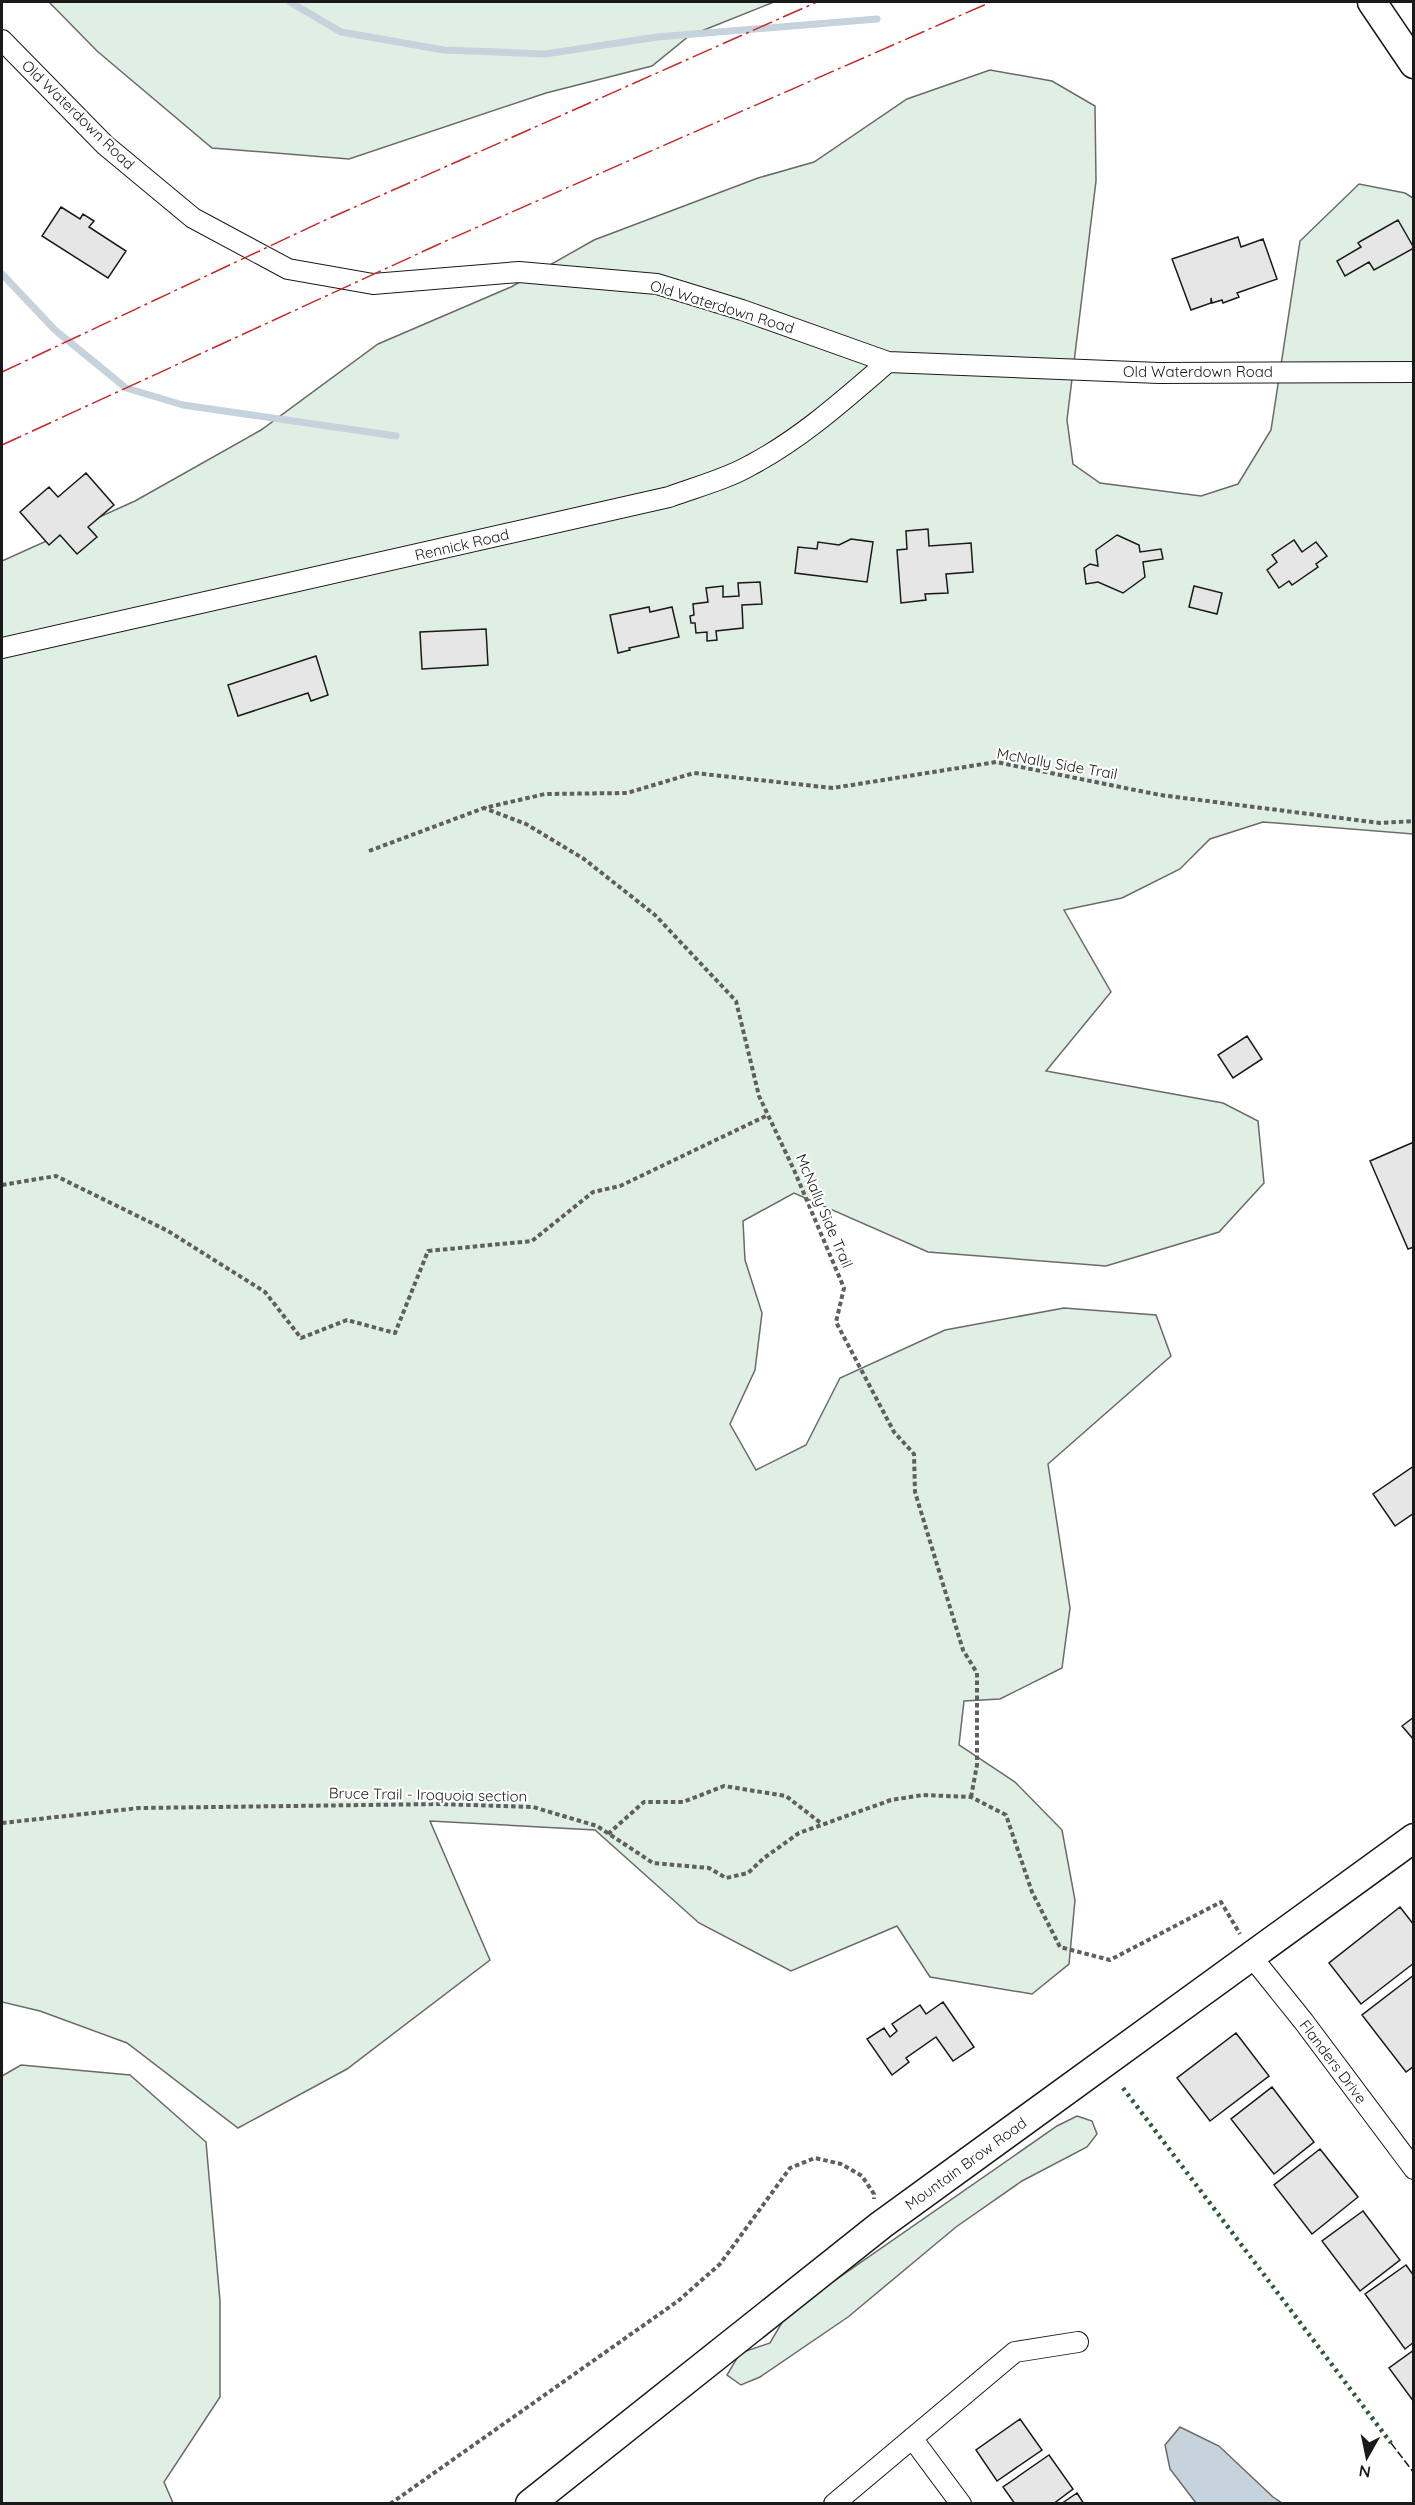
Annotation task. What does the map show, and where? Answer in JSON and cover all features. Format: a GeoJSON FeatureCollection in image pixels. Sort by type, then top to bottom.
{"type":"FeatureCollection","features":[{"type":"Feature","properties":{"kind":"street"},"geometry":{"type":"LineString","coordinates":[[1372,2],[1413,64]]}},
{"type":"Feature","properties":{"kind":"street","name":"Old Waterdown Road"},"geometry":{"type":"LineString","coordinates":[[2,40],[105,145],[193,218],[288,269],[373,285],[519,272],[657,284],[742,310],[888,362],[1158,373],[1413,372]]}},
{"type":"Feature","properties":{"kind":"street","name":"Rennick Road"},"geometry":{"type":"LineString","coordinates":[[2,648],[669,497],[750,466],[798,436],[840,404],[888,362]]}},
{"type":"Feature","properties":{"kind":"street","name":"Mountain Brow Road"},"geometry":{"type":"LineString","coordinates":[[530,2504],[881,2225],[1413,1838]]}},
{"type":"Feature","properties":{"kind":"street","name":"Flanders Drive"},"geometry":{"type":"LineString","coordinates":[[1251,1956],[1304,2022],[1413,2169]]}},
{"type":"Feature","properties":{"kind":"street"},"geometry":{"type":"LineString","coordinates":[[834,2504],[1015,2352],[1078,2342]]}},
{"type":"Feature","properties":{"kind":"street"},"geometry":{"type":"LineString","coordinates":[[912,2438],[961,2504]]}},
{"type":"Feature","properties":{"kind":"path","name":"McNally Side Trail"},"geometry":{"type":"LineString","coordinates":[[369,851],[484,808],[545,794],[627,793],[694,773],[833,788],[996,762],[1160,795],[1380,823],[1413,821]]}},
{"type":"Feature","properties":{"kind":"path","name":"McNally Side Trail"},"geometry":{"type":"LineString","coordinates":[[484,808],[526,824],[584,859],[656,915],[736,1001],[759,1096],[794,1170],[844,1288],[836,1322],[894,1432],[914,1454],[915,1492],[963,1650],[977,1673],[977,1765],[971,1797]]}},
{"type":"Feature","properties":{"kind":"path"},"geometry":{"type":"LineString","coordinates":[[2,1185],[56,1176],[168,1231],[265,1292],[302,1338],[347,1320],[395,1332],[428,1251],[532,1241],[593,1192],[620,1186],[768,1115]]}},
{"type":"Feature","properties":{"kind":"path"},"geometry":{"type":"LineString","coordinates":[[608,1834],[644,1802],[683,1802],[724,1786],[786,1796],[822,1825]]}},
{"type":"Feature","properties":{"kind":"path","name":"Bruce Trail - Iroquoia section"},"geometry":{"type":"LineString","coordinates":[[2,1823],[139,1808],[492,1805],[533,1808],[597,1826],[652,1863],[709,1868],[726,1878],[748,1873],[764,1858],[799,1833],[891,1800],[923,1795],[971,1797],[1006,1815],[1032,1892],[1060,1947],[1110,1960],[1221,1902],[1231,1916]]}},
{"type":"Feature","properties":{"kind":"path"},"geometry":{"type":"LineString","coordinates":[[390,2504],[678,2301],[720,2264],[790,2168],[815,2158],[841,2164],[862,2176],[874,2194],[875,2211],[881,2225]]}},
{"type":"Feature","properties":{"kind":"green space"},"geometry":{"type":"Polygon","coordinates":[[[49,2],[774,2],[689,36],[652,66],[546,93],[349,159],[212,148],[97,51],[49,2]]]}},
{"type":"Feature","properties":{"kind":"green space"},"geometry":{"type":"Polygon","coordinates":[[[990,70],[1052,81],[1095,106],[1096,181],[1067,420],[1073,464],[1100,483],[1201,496],[1238,484],[1271,430],[1300,241],[1359,184],[1405,193],[1413,198],[1413,834],[1263,822],[1210,839],[1180,869],[1122,898],[1064,910],[1111,992],[1046,1071],[1223,1103],[1258,1121],[1264,1183],[1219,1232],[1106,1266],[928,1252],[794,1193],[743,1221],[745,1260],[762,1313],[755,1370],[730,1424],[756,1470],[806,1445],[840,1378],[945,1330],[1064,1308],[1156,1315],[1171,1356],[1048,1464],[1070,1608],[1062,1668],[1000,1699],[964,1701],[959,1745],[1015,1782],[1062,1830],[1075,1900],[1069,1964],[1032,1994],[930,1977],[897,1926],[791,1971],[699,1923],[595,1830],[430,1821],[490,1960],[347,2069],[238,2128],[127,2043],[40,2011],[2,2002],[2,561],[135,501],[261,430],[378,344],[511,287],[594,240],[758,178],[814,162],[907,99],[990,70]]]}},
{"type":"Feature","properties":{"kind":"green space"},"geometry":{"type":"Polygon","coordinates":[[[21,2065],[130,2075],[206,2142],[220,2301],[220,2397],[164,2482],[173,2503],[2,2503],[2,2076],[21,2065]]]}},
{"type":"Feature","properties":{"kind":"green space"},"geometry":{"type":"Polygon","coordinates":[[[1077,2116],[1092,2121],[1097,2134],[1087,2147],[1022,2181],[956,2227],[848,2317],[760,2377],[741,2385],[727,2375],[740,2353],[770,2343],[784,2319],[821,2290],[1057,2126],[1077,2116]]]}},
{"type":"Feature","properties":{"kind":"shaded area"},"geometry":{"type":"Polygon","coordinates":[[[1180,2427],[1219,2446],[1282,2503],[1196,2503],[1170,2469],[1165,2445],[1180,2427]]]}},
{"type":"Feature","properties":{"kind":"building"},"geometry":{"type":"Polygon","coordinates":[[[61,207],[80,219],[83,214],[94,221],[89,227],[126,251],[108,278],[42,236],[61,207]]]}},
{"type":"Feature","properties":{"kind":"building"},"geometry":{"type":"Polygon","coordinates":[[[1398,220],[1414,248],[1374,270],[1369,262],[1345,276],[1337,261],[1361,247],[1358,243],[1398,220]]]}},
{"type":"Feature","properties":{"kind":"building"},"geometry":{"type":"Polygon","coordinates":[[[1238,237],[1241,247],[1263,239],[1277,279],[1237,293],[1239,297],[1223,303],[1222,300],[1212,303],[1211,298],[1211,303],[1191,310],[1172,259],[1238,237]]]}},
{"type":"Feature","properties":{"kind":"building"},"geometry":{"type":"Polygon","coordinates":[[[86,473],[114,505],[88,527],[97,537],[77,554],[60,535],[49,545],[20,512],[49,487],[58,497],[86,473]]]}},
{"type":"Feature","properties":{"kind":"building"},"geometry":{"type":"Polygon","coordinates":[[[928,529],[929,546],[971,543],[973,572],[946,574],[948,593],[925,594],[926,600],[901,603],[897,550],[907,549],[906,531],[928,529]]]}},
{"type":"Feature","properties":{"kind":"building"},"geometry":{"type":"Polygon","coordinates":[[[1117,535],[1139,545],[1140,552],[1161,549],[1163,559],[1143,562],[1145,577],[1123,593],[1098,582],[1086,584],[1084,568],[1090,564],[1098,566],[1096,550],[1117,535]]]}},
{"type":"Feature","properties":{"kind":"building"},"geometry":{"type":"Polygon","coordinates":[[[851,539],[873,542],[867,582],[795,573],[798,547],[817,549],[818,542],[839,545],[851,539]]]}},
{"type":"Feature","properties":{"kind":"building"},"geometry":{"type":"Polygon","coordinates":[[[1294,540],[1302,552],[1316,542],[1327,556],[1316,564],[1318,567],[1292,585],[1289,581],[1279,588],[1267,570],[1277,562],[1272,555],[1294,540]]]}},
{"type":"Feature","properties":{"kind":"building"},"geometry":{"type":"Polygon","coordinates":[[[760,582],[762,604],[742,605],[743,628],[716,631],[717,640],[707,641],[707,632],[696,633],[695,623],[691,623],[690,616],[694,615],[693,604],[708,602],[706,588],[723,586],[723,597],[739,596],[738,583],[760,582]]]}},
{"type":"Feature","properties":{"kind":"building"},"geometry":{"type":"Polygon","coordinates":[[[1194,586],[1222,593],[1217,614],[1189,607],[1194,586]]]}},
{"type":"Feature","properties":{"kind":"building"},"geometry":{"type":"Polygon","coordinates":[[[649,607],[650,612],[672,607],[679,637],[629,648],[630,650],[618,653],[610,615],[649,607]]]}},
{"type":"Feature","properties":{"kind":"building"},"geometry":{"type":"Polygon","coordinates":[[[486,629],[488,665],[422,669],[420,632],[486,629]]]}},
{"type":"Feature","properties":{"kind":"building"},"geometry":{"type":"Polygon","coordinates":[[[316,656],[328,695],[311,701],[308,693],[238,716],[228,685],[316,656]]]}},
{"type":"Feature","properties":{"kind":"building"},"geometry":{"type":"Polygon","coordinates":[[[1247,1036],[1262,1059],[1233,1078],[1218,1055],[1247,1036]]]}},
{"type":"Feature","properties":{"kind":"building"},"geometry":{"type":"Polygon","coordinates":[[[1414,1142],[1414,1247],[1408,1249],[1370,1161],[1414,1142]]]}},
{"type":"Feature","properties":{"kind":"building"},"geometry":{"type":"Polygon","coordinates":[[[1414,1466],[1414,1513],[1395,1526],[1373,1494],[1414,1466]]]}},
{"type":"Feature","properties":{"kind":"building"},"geometry":{"type":"Polygon","coordinates":[[[1414,1717],[1414,1740],[1402,1726],[1414,1717]]]}},
{"type":"Feature","properties":{"kind":"building"},"geometry":{"type":"Polygon","coordinates":[[[1400,1907],[1414,1925],[1414,1963],[1361,2004],[1329,1963],[1400,1907]]]}},
{"type":"Feature","properties":{"kind":"building"},"geometry":{"type":"Polygon","coordinates":[[[1414,1975],[1414,2066],[1406,2072],[1362,2015],[1414,1975]]]}},
{"type":"Feature","properties":{"kind":"building"},"geometry":{"type":"Polygon","coordinates":[[[943,2002],[974,2047],[953,2061],[936,2037],[906,2058],[909,2062],[892,2075],[867,2039],[884,2028],[890,2037],[897,2031],[892,2024],[920,2005],[926,2014],[943,2002]]]}},
{"type":"Feature","properties":{"kind":"building"},"geometry":{"type":"Polygon","coordinates":[[[1236,2033],[1269,2076],[1210,2121],[1177,2078],[1236,2033]]]}},
{"type":"Feature","properties":{"kind":"building"},"geometry":{"type":"Polygon","coordinates":[[[1272,2087],[1314,2142],[1274,2174],[1231,2119],[1272,2087]]]}},
{"type":"Feature","properties":{"kind":"building"},"geometry":{"type":"Polygon","coordinates":[[[1320,2149],[1358,2197],[1312,2234],[1274,2185],[1320,2149]]]}},
{"type":"Feature","properties":{"kind":"building"},"geometry":{"type":"Polygon","coordinates":[[[1363,2211],[1400,2260],[1360,2291],[1322,2241],[1363,2211]]]}},
{"type":"Feature","properties":{"kind":"building"},"geometry":{"type":"Polygon","coordinates":[[[1406,2265],[1414,2276],[1414,2342],[1405,2349],[1365,2294],[1406,2265]]]}},
{"type":"Feature","properties":{"kind":"building"},"geometry":{"type":"Polygon","coordinates":[[[1414,2350],[1414,2402],[1389,2368],[1414,2350]]]}},
{"type":"Feature","properties":{"kind":"building"},"geometry":{"type":"Polygon","coordinates":[[[1020,2419],[1042,2450],[997,2481],[976,2450],[1020,2419]]]}},
{"type":"Feature","properties":{"kind":"building"},"geometry":{"type":"Polygon","coordinates":[[[1049,2455],[1073,2489],[1053,2504],[1015,2504],[1003,2487],[1049,2455]]]}},
{"type":"Feature","properties":{"kind":"building"},"geometry":{"type":"Polygon","coordinates":[[[1077,2493],[1084,2504],[1061,2504],[1077,2493]]]}},
{"type":"Feature","properties":{"kind":"waterway"},"geometry":{"type":"LineString","coordinates":[[290,2],[341,32],[444,50],[545,54],[657,37],[877,19]]}},
{"type":"Feature","properties":{"kind":"waterway"},"geometry":{"type":"LineString","coordinates":[[2,274],[55,330],[126,388],[183,405],[396,436]]}},
{"type":"Feature","properties":{"kind":"hedge"},"geometry":{"type":"LineString","coordinates":[[1123,2088],[1391,2443]]}},
{"type":"Feature","properties":{"kind":"fence"},"geometry":{"type":"LineString","coordinates":[[1391,2443],[1414,2473]]}},
{"type":"Feature","properties":{"kind":"power"},"geometry":{"type":"LineString","coordinates":[[2,372],[321,222],[817,2]]}},
{"type":"Feature","properties":{"kind":"power"},"geometry":{"type":"LineString","coordinates":[[2,445],[448,240],[991,2]]}}]}
